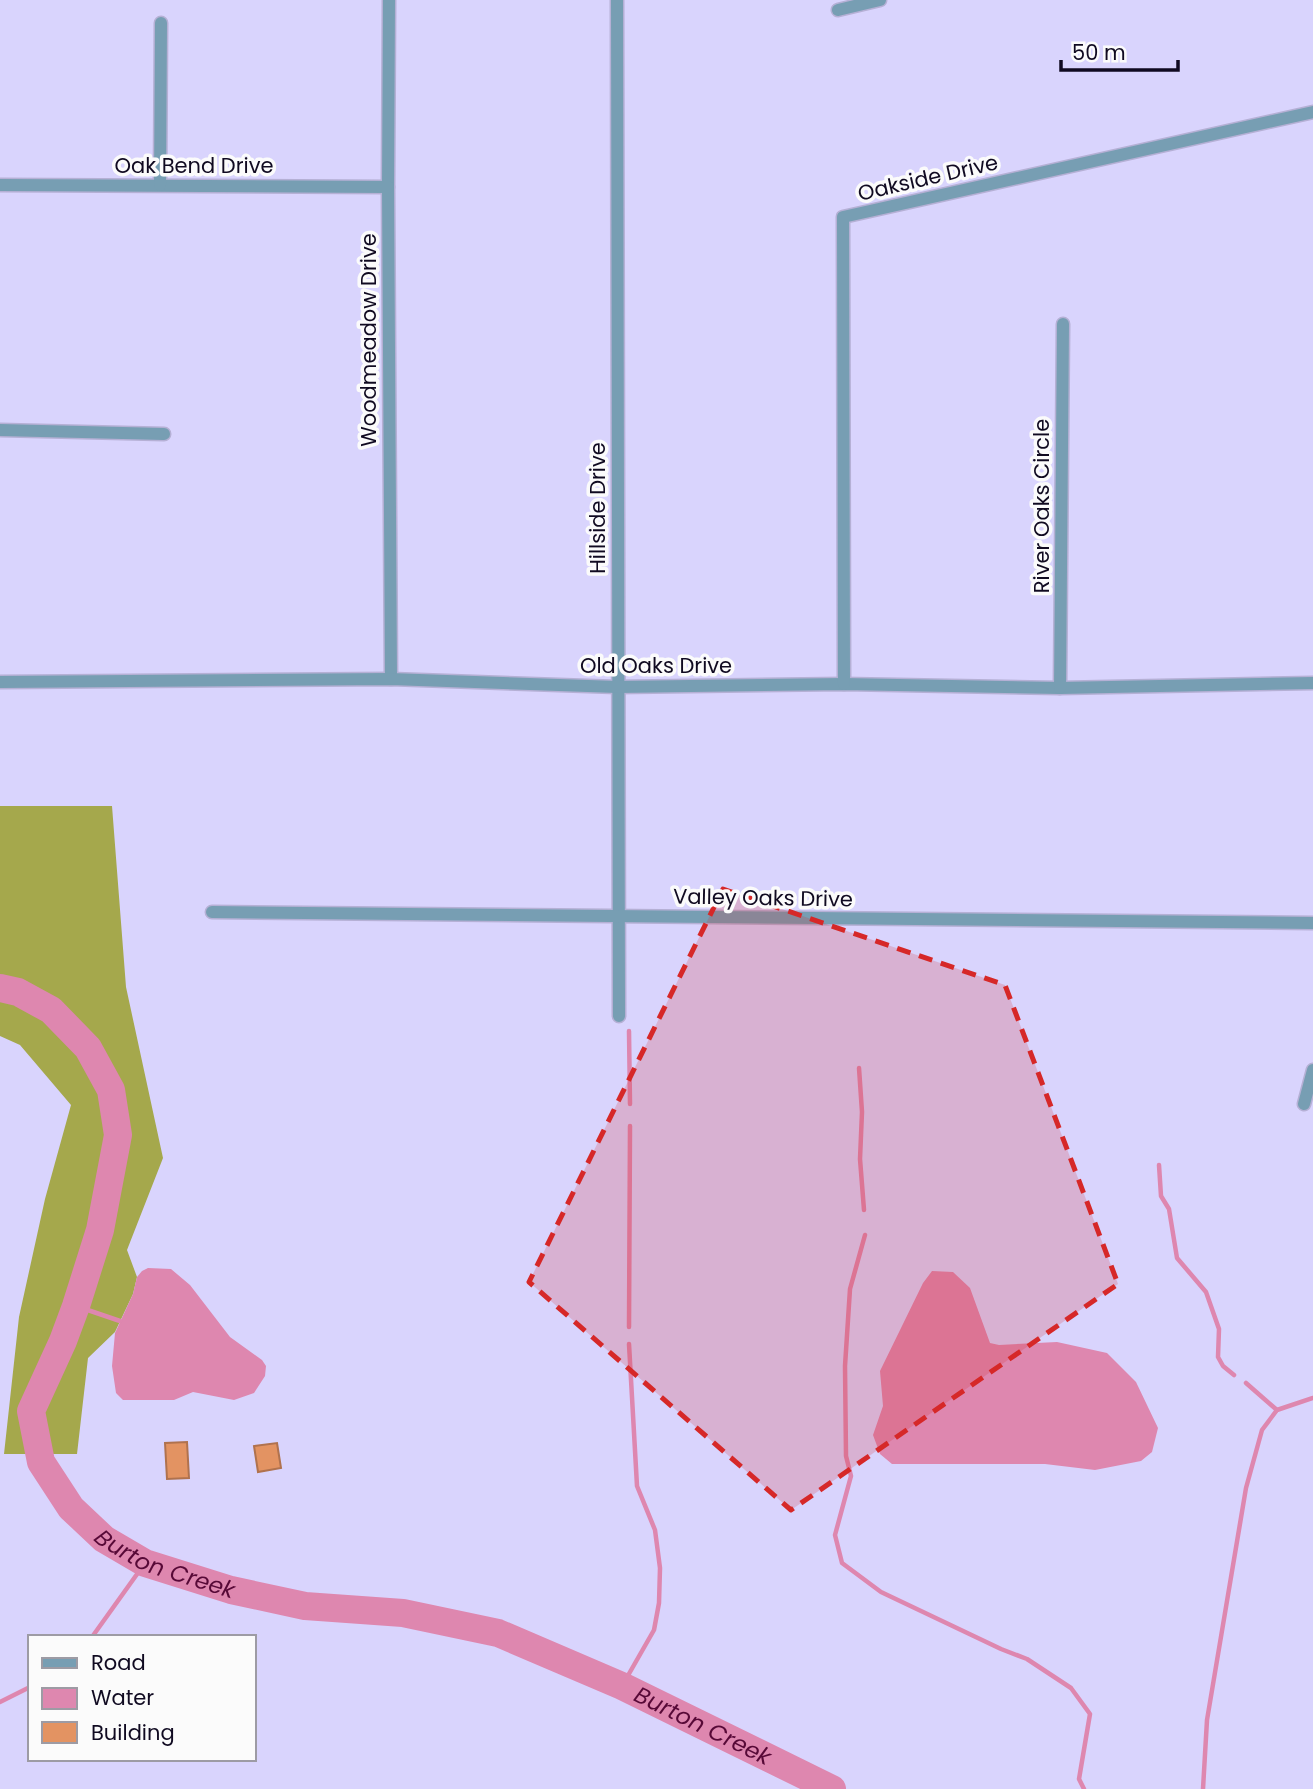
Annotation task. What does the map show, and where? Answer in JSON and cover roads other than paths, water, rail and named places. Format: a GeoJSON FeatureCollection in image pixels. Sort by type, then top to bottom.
{"type":"FeatureCollection","features":[{"type":"Feature","properties":{"kind":"street","name":"Woodmeadow Drive"},"geometry":{"type":"LineString","coordinates":[[388,0],[391,679]]}},
{"type":"Feature","properties":{"kind":"street","name":"Hillside Drive"},"geometry":{"type":"LineString","coordinates":[[617,0],[619,1016]]}},
{"type":"Feature","properties":{"kind":"street"},"geometry":{"type":"LineString","coordinates":[[838,10],[880,0]]}},
{"type":"Feature","properties":{"kind":"street"},"geometry":{"type":"LineString","coordinates":[[160,185],[161,23]]}},
{"type":"Feature","properties":{"kind":"street","name":"Oakside Drive"},"geometry":{"type":"LineString","coordinates":[[844,684],[844,217],[1313,112]]}},
{"type":"Feature","properties":{"kind":"street","name":"Oak Bend Drive"},"geometry":{"type":"LineString","coordinates":[[0,185],[387,187]]}},
{"type":"Feature","properties":{"kind":"street","name":"River Oaks Circle"},"geometry":{"type":"LineString","coordinates":[[1060,688],[1063,324]]}},
{"type":"Feature","properties":{"kind":"street"},"geometry":{"type":"LineString","coordinates":[[0,430],[164,434]]}},
{"type":"Feature","properties":{"kind":"street","name":"Old Oaks Drive"},"geometry":{"type":"LineString","coordinates":[[0,682],[391,679],[617,687],[844,684],[1060,688],[1313,683]]}},
{"type":"Feature","properties":{"kind":"street","name":"Valley Oaks Drive"},"geometry":{"type":"LineString","coordinates":[[212,912],[1313,923]]}},
{"type":"Feature","properties":{"kind":"street"},"geometry":{"type":"LineString","coordinates":[[1304,1104],[1313,1070]]}},
{"type":"Feature","properties":{"kind":"water"},"geometry":{"type":"Polygon","coordinates":[[[148,1268],[171,1269],[190,1285],[230,1337],[262,1360],[266,1366],[265,1376],[254,1393],[234,1400],[193,1392],[174,1400],[123,1400],[116,1393],[112,1366],[115,1333],[133,1294],[137,1277],[148,1268]]]}},
{"type":"Feature","properties":{"kind":"water"},"geometry":{"type":"Polygon","coordinates":[[[932,1271],[953,1272],[970,1288],[990,1343],[999,1345],[1057,1342],[1107,1353],[1136,1382],[1158,1428],[1152,1452],[1141,1461],[1095,1470],[1045,1464],[892,1464],[880,1454],[873,1435],[883,1406],[880,1371],[923,1283],[932,1271]]]}},
{"type":"Feature","properties":{"kind":"waterway","name":"Burton Creek"},"geometry":{"type":"LineString","coordinates":[[0,988],[18,992],[51,1010],[88,1048],[111,1090],[118,1135],[100,1230],[63,1341],[31,1411],[41,1462],[71,1508],[104,1539],[145,1563],[231,1590],[305,1606],[403,1613],[498,1633],[622,1686],[832,1789]]}},
{"type":"Feature","properties":{"kind":"waterway"},"geometry":{"type":"LineString","coordinates":[[629,1031],[630,1104]]}},
{"type":"Feature","properties":{"kind":"waterway"},"geometry":{"type":"LineString","coordinates":[[859,1068],[862,1112],[860,1159],[864,1210]]}},
{"type":"Feature","properties":{"kind":"waterway"},"geometry":{"type":"LineString","coordinates":[[629,1327],[630,1126]]}},
{"type":"Feature","properties":{"kind":"waterway"},"geometry":{"type":"LineString","coordinates":[[1159,1165],[1161,1196],[1169,1209],[1177,1258],[1206,1292],[1219,1329],[1218,1357],[1223,1366],[1234,1375]]}},
{"type":"Feature","properties":{"kind":"waterway"},"geometry":{"type":"LineString","coordinates":[[865,1235],[850,1289],[845,1366],[846,1456],[851,1476],[835,1535],[842,1563],[881,1592],[1027,1659],[1071,1688],[1090,1714],[1079,1779],[1084,1789]]}},
{"type":"Feature","properties":{"kind":"waterway"},"geometry":{"type":"LineString","coordinates":[[76,1306],[120,1321]]}},
{"type":"Feature","properties":{"kind":"waterway"},"geometry":{"type":"LineString","coordinates":[[622,1686],[654,1630],[659,1603],[660,1568],[655,1530],[637,1486],[629,1344]]}},
{"type":"Feature","properties":{"kind":"waterway"},"geometry":{"type":"LineString","coordinates":[[1246,1383],[1277,1410]]}},
{"type":"Feature","properties":{"kind":"waterway"},"geometry":{"type":"LineString","coordinates":[[1203,1789],[1207,1720],[1246,1488],[1262,1430],[1277,1410],[1313,1398]]}},
{"type":"Feature","properties":{"kind":"waterway"},"geometry":{"type":"LineString","coordinates":[[93,1635],[145,1563]]}},
{"type":"Feature","properties":{"kind":"waterway"},"geometry":{"type":"LineString","coordinates":[[0,1702],[28,1688]]}}]}
